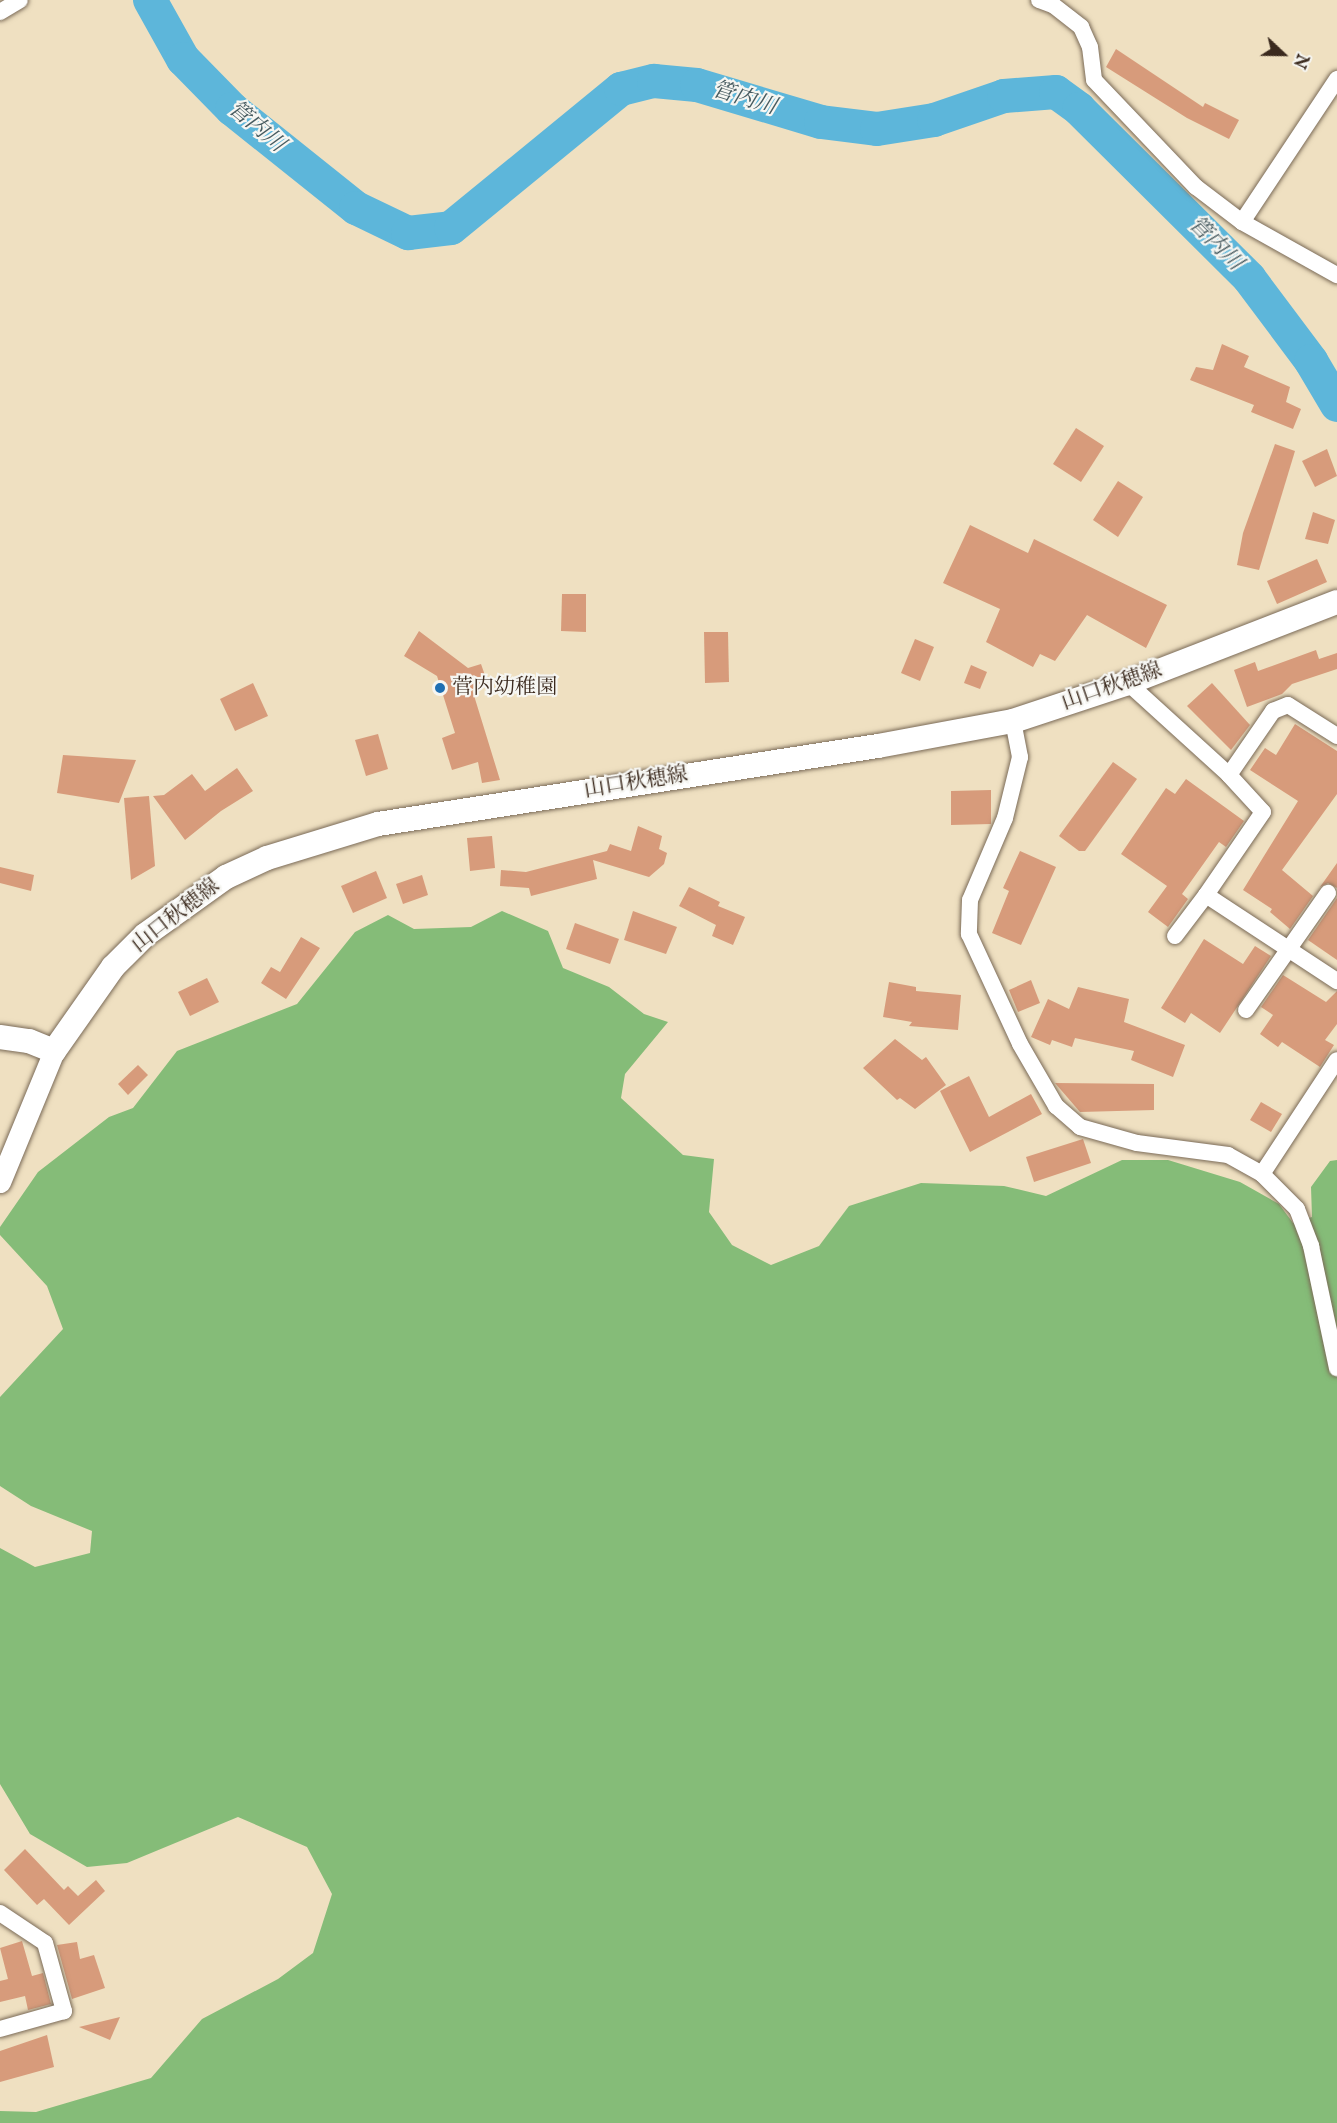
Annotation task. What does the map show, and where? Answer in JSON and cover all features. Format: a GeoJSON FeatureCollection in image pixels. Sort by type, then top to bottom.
{"type":"FeatureCollection","features":[{"type":"Feature","properties":{"kind":"main road","name":"山口秋穂線"},"geometry":{"type":"LineString","coordinates":[[54,1051],[114,968],[146,935],[226,877],[267,858],[378,824],[878,746],[1012,721],[1128,683],[1337,602]]}},
{"type":"Feature","properties":{"kind":"main road"},"geometry":{"type":"LineString","coordinates":[[0,1037],[28,1041],[54,1051]]}},
{"type":"Feature","properties":{"kind":"street"},"geometry":{"type":"LineString","coordinates":[[0,12],[20,0]]}},
{"type":"Feature","properties":{"kind":"street"},"geometry":{"type":"LineString","coordinates":[[1039,0],[1053,5],[1082,27],[1090,47],[1094,80],[1197,187],[1242,222],[1337,275]]}},
{"type":"Feature","properties":{"kind":"street"},"geometry":{"type":"LineString","coordinates":[[1242,222],[1337,79]]}},
{"type":"Feature","properties":{"kind":"street"},"geometry":{"type":"LineString","coordinates":[[1128,683],[1229,775],[1263,812],[1175,936]]}},
{"type":"Feature","properties":{"kind":"street"},"geometry":{"type":"LineString","coordinates":[[1229,775],[1273,711],[1288,705],[1337,736]]}},
{"type":"Feature","properties":{"kind":"street"},"geometry":{"type":"LineString","coordinates":[[1012,721],[1020,757],[1005,818],[970,900],[969,934],[1020,1044],[1056,1106],[1080,1127],[1137,1143],[1228,1155],[1262,1174],[1297,1209],[1311,1246],[1337,1368]]}},
{"type":"Feature","properties":{"kind":"street"},"geometry":{"type":"LineString","coordinates":[[1246,1010],[1328,893]]}},
{"type":"Feature","properties":{"kind":"street"},"geometry":{"type":"LineString","coordinates":[[1206,895],[1337,981]]}},
{"type":"Feature","properties":{"kind":"street"},"geometry":{"type":"LineString","coordinates":[[0,1182],[54,1051]]}},
{"type":"Feature","properties":{"kind":"street"},"geometry":{"type":"LineString","coordinates":[[1262,1174],[1337,1060]]}},
{"type":"Feature","properties":{"kind":"street"},"geometry":{"type":"LineString","coordinates":[[0,2029],[64,2011],[45,1943],[1,1917]]}},
{"type":"Feature","properties":{"kind":"green space"},"geometry":{"type":"Polygon","coordinates":[[[502,911],[548,931],[563,968],[609,987],[644,1014],[668,1022],[625,1074],[621,1098],[683,1155],[714,1159],[709,1212],[732,1245],[771,1265],[819,1246],[849,1206],[921,1183],[1004,1186],[1046,1196],[1122,1160],[1168,1160],[1240,1182],[1279,1204],[1293,1223],[1312,1217],[1311,1187],[1330,1161],[1337,1160],[1337,2123],[0,2123],[0,2111],[36,2112],[151,2078],[202,2019],[278,1979],[313,1953],[332,1894],[307,1847],[238,1817],[127,1863],[87,1867],[30,1834],[0,1784],[0,1548],[35,1567],[90,1553],[92,1531],[31,1506],[0,1486],[0,1397],[63,1329],[47,1286],[0,1235],[0,1227],[38,1172],[109,1117],[133,1108],[177,1051],[297,1004],[355,932],[388,915],[414,929],[471,927],[502,911]]]}},
{"type":"Feature","properties":{"kind":"building"},"geometry":{"type":"Polygon","coordinates":[[[1116,49],[1203,107],[1205,103],[1239,120],[1229,139],[1187,118],[1106,67],[1116,49]]]}},
{"type":"Feature","properties":{"kind":"building"},"geometry":{"type":"Polygon","coordinates":[[[1222,344],[1249,356],[1244,367],[1290,387],[1286,402],[1301,409],[1293,429],[1251,412],[1254,405],[1190,380],[1196,367],[1213,370],[1222,344]]]}},
{"type":"Feature","properties":{"kind":"building"},"geometry":{"type":"Polygon","coordinates":[[[1076,428],[1104,446],[1081,482],[1053,464],[1076,428]]]}},
{"type":"Feature","properties":{"kind":"building"},"geometry":{"type":"Polygon","coordinates":[[[1275,444],[1295,451],[1259,570],[1237,565],[1243,533],[1275,444]]]}},
{"type":"Feature","properties":{"kind":"building"},"geometry":{"type":"Polygon","coordinates":[[[1327,449],[1337,476],[1315,487],[1302,461],[1327,449]]]}},
{"type":"Feature","properties":{"kind":"building"},"geometry":{"type":"Polygon","coordinates":[[[1118,481],[1143,497],[1118,537],[1093,520],[1118,481]]]}},
{"type":"Feature","properties":{"kind":"building"},"geometry":{"type":"Polygon","coordinates":[[[1313,512],[1335,520],[1328,544],[1305,539],[1313,512]]]}},
{"type":"Feature","properties":{"kind":"building"},"geometry":{"type":"Polygon","coordinates":[[[970,525],[1028,553],[1034,539],[1167,605],[1146,648],[1087,615],[1055,661],[1040,654],[1033,667],[986,642],[1000,609],[943,583],[970,525]]]}},
{"type":"Feature","properties":{"kind":"building"},"geometry":{"type":"Polygon","coordinates":[[[1317,559],[1327,582],[1277,604],[1267,581],[1317,559]]]}},
{"type":"Feature","properties":{"kind":"building"},"geometry":{"type":"Polygon","coordinates":[[[562,594],[586,594],[586,632],[561,631],[562,594]]]}},
{"type":"Feature","properties":{"kind":"building"},"geometry":{"type":"Polygon","coordinates":[[[419,631],[468,668],[481,664],[488,684],[472,689],[500,780],[482,783],[478,762],[452,770],[442,738],[455,733],[437,676],[404,656],[419,631]]]}},
{"type":"Feature","properties":{"kind":"building"},"geometry":{"type":"Polygon","coordinates":[[[704,632],[728,632],[729,682],[705,683],[704,632]]]}},
{"type":"Feature","properties":{"kind":"building"},"geometry":{"type":"Polygon","coordinates":[[[915,639],[934,647],[920,681],[901,673],[915,639]]]}},
{"type":"Feature","properties":{"kind":"building"},"geometry":{"type":"Polygon","coordinates":[[[1316,650],[1319,659],[1337,653],[1337,669],[1292,684],[1282,694],[1247,707],[1234,670],[1255,662],[1258,671],[1316,650]]]}},
{"type":"Feature","properties":{"kind":"building"},"geometry":{"type":"Polygon","coordinates":[[[971,665],[987,672],[980,689],[964,683],[971,665]]]}},
{"type":"Feature","properties":{"kind":"building"},"geometry":{"type":"Polygon","coordinates":[[[253,683],[268,716],[235,731],[220,699],[253,683]]]}},
{"type":"Feature","properties":{"kind":"building"},"geometry":{"type":"Polygon","coordinates":[[[1212,683],[1250,725],[1231,750],[1187,706],[1212,683]]]}},
{"type":"Feature","properties":{"kind":"building"},"geometry":{"type":"Polygon","coordinates":[[[1295,724],[1337,751],[1337,794],[1282,870],[1313,896],[1318,889],[1290,929],[1270,912],[1272,909],[1243,890],[1298,801],[1250,770],[1265,748],[1276,755],[1295,724]]]}},
{"type":"Feature","properties":{"kind":"building"},"geometry":{"type":"Polygon","coordinates":[[[378,734],[388,769],[366,776],[355,740],[378,734]]]}},
{"type":"Feature","properties":{"kind":"building"},"geometry":{"type":"Polygon","coordinates":[[[63,755],[136,760],[119,803],[57,793],[63,755]]]}},
{"type":"Feature","properties":{"kind":"building"},"geometry":{"type":"Polygon","coordinates":[[[1113,762],[1137,779],[1085,851],[1079,851],[1059,836],[1113,762]]]}},
{"type":"Feature","properties":{"kind":"building"},"geometry":{"type":"Polygon","coordinates":[[[237,768],[253,791],[221,811],[185,840],[153,796],[164,795],[192,774],[205,791],[237,768]]]}},
{"type":"Feature","properties":{"kind":"building"},"geometry":{"type":"Polygon","coordinates":[[[1186,779],[1244,821],[1226,847],[1219,842],[1182,894],[1188,899],[1168,927],[1148,912],[1167,886],[1121,854],[1166,788],[1175,794],[1186,779]]]}},
{"type":"Feature","properties":{"kind":"building"},"geometry":{"type":"Polygon","coordinates":[[[991,790],[991,824],[951,825],[951,791],[991,790]]]}},
{"type":"Feature","properties":{"kind":"building"},"geometry":{"type":"Polygon","coordinates":[[[149,796],[155,866],[131,880],[124,798],[149,796]]]}},
{"type":"Feature","properties":{"kind":"building"},"geometry":{"type":"Polygon","coordinates":[[[638,826],[662,836],[659,849],[667,853],[664,864],[649,877],[593,860],[597,879],[531,896],[529,888],[500,886],[501,870],[526,872],[607,851],[610,844],[631,851],[638,826]]]}},
{"type":"Feature","properties":{"kind":"building"},"geometry":{"type":"Polygon","coordinates":[[[492,836],[495,868],[470,871],[467,838],[492,836]]]}},
{"type":"Feature","properties":{"kind":"building"},"geometry":{"type":"Polygon","coordinates":[[[1020,851],[1056,867],[1021,945],[992,933],[1009,891],[1003,888],[1020,851]]]}},
{"type":"Feature","properties":{"kind":"building"},"geometry":{"type":"Polygon","coordinates":[[[1337,863],[1337,888],[1328,883],[1320,887],[1337,863]]]}},
{"type":"Feature","properties":{"kind":"building"},"geometry":{"type":"Polygon","coordinates":[[[0,867],[34,875],[31,891],[0,883],[0,867]]]}},
{"type":"Feature","properties":{"kind":"building"},"geometry":{"type":"Polygon","coordinates":[[[376,871],[387,898],[353,913],[341,886],[376,871]]]}},
{"type":"Feature","properties":{"kind":"building"},"geometry":{"type":"Polygon","coordinates":[[[422,875],[428,895],[403,904],[396,884],[422,875]]]}},
{"type":"Feature","properties":{"kind":"building"},"geometry":{"type":"Polygon","coordinates":[[[689,887],[720,902],[718,906],[745,917],[733,945],[712,936],[716,925],[679,906],[689,887]]]}},
{"type":"Feature","properties":{"kind":"building"},"geometry":{"type":"Polygon","coordinates":[[[1337,898],[1337,960],[1308,940],[1337,898]]]}},
{"type":"Feature","properties":{"kind":"building"},"geometry":{"type":"Polygon","coordinates":[[[633,911],[677,927],[666,954],[624,940],[633,911]]]}},
{"type":"Feature","properties":{"kind":"building"},"geometry":{"type":"Polygon","coordinates":[[[575,923],[619,939],[610,964],[566,949],[575,923]]]}},
{"type":"Feature","properties":{"kind":"building"},"geometry":{"type":"Polygon","coordinates":[[[301,937],[320,948],[286,999],[261,983],[271,967],[280,972],[301,937]]]}},
{"type":"Feature","properties":{"kind":"building"},"geometry":{"type":"Polygon","coordinates":[[[1204,939],[1243,964],[1255,946],[1271,956],[1220,1033],[1191,1013],[1185,1023],[1161,1008],[1204,939]]]}},
{"type":"Feature","properties":{"kind":"building"},"geometry":{"type":"Polygon","coordinates":[[[1283,975],[1326,1002],[1337,991],[1337,1024],[1325,1040],[1334,1045],[1320,1067],[1282,1042],[1278,1047],[1260,1034],[1273,1015],[1261,1007],[1283,975]]]}},
{"type":"Feature","properties":{"kind":"building"},"geometry":{"type":"Polygon","coordinates":[[[207,978],[219,1002],[190,1016],[178,992],[207,978]]]}},
{"type":"Feature","properties":{"kind":"building"},"geometry":{"type":"Polygon","coordinates":[[[1031,980],[1040,1003],[1018,1012],[1009,990],[1031,980]]]}},
{"type":"Feature","properties":{"kind":"building"},"geometry":{"type":"Polygon","coordinates":[[[889,982],[916,987],[916,991],[961,995],[958,1030],[909,1026],[912,1022],[883,1017],[889,982]]]}},
{"type":"Feature","properties":{"kind":"building"},"geometry":{"type":"Polygon","coordinates":[[[1078,987],[1129,999],[1124,1022],[1185,1045],[1173,1077],[1131,1060],[1134,1051],[1075,1038],[1072,1047],[1052,1040],[1050,1045],[1031,1037],[1048,999],[1069,1009],[1078,987]]]}},
{"type":"Feature","properties":{"kind":"building"},"geometry":{"type":"Polygon","coordinates":[[[895,1039],[922,1060],[926,1057],[946,1085],[915,1109],[900,1098],[897,1100],[863,1068],[895,1039]]]}},
{"type":"Feature","properties":{"kind":"building"},"geometry":{"type":"Polygon","coordinates":[[[138,1065],[148,1075],[128,1095],[118,1084],[138,1065]]]}},
{"type":"Feature","properties":{"kind":"building"},"geometry":{"type":"Polygon","coordinates":[[[969,1076],[989,1117],[1031,1094],[1042,1114],[970,1152],[940,1091],[969,1076]]]}},
{"type":"Feature","properties":{"kind":"building"},"geometry":{"type":"Polygon","coordinates":[[[1055,1083],[1154,1084],[1154,1110],[1080,1112],[1055,1083]]]}},
{"type":"Feature","properties":{"kind":"building"},"geometry":{"type":"Polygon","coordinates":[[[1261,1102],[1282,1114],[1271,1132],[1250,1120],[1261,1102]]]}},
{"type":"Feature","properties":{"kind":"building"},"geometry":{"type":"Polygon","coordinates":[[[1083,1139],[1091,1163],[1034,1182],[1026,1157],[1083,1139]]]}},
{"type":"Feature","properties":{"kind":"building"},"geometry":{"type":"Polygon","coordinates":[[[25,1849],[64,1890],[68,1886],[78,1896],[96,1880],[105,1891],[69,1925],[44,1899],[37,1905],[4,1870],[25,1849]]]}},
{"type":"Feature","properties":{"kind":"building"},"geometry":{"type":"Polygon","coordinates":[[[22,1941],[32,1976],[43,1973],[51,2004],[28,2010],[25,1996],[0,2002],[0,1981],[8,1979],[0,1948],[22,1941]]]}},
{"type":"Feature","properties":{"kind":"building"},"geometry":{"type":"Polygon","coordinates":[[[77,1942],[80,1959],[94,1955],[105,1988],[72,1999],[57,1945],[77,1942]]]}},
{"type":"Feature","properties":{"kind":"building"},"geometry":{"type":"Polygon","coordinates":[[[120,2017],[110,2040],[79,2027],[120,2017]]]}},
{"type":"Feature","properties":{"kind":"building"},"geometry":{"type":"Polygon","coordinates":[[[47,2035],[54,2067],[0,2082],[0,2051],[47,2035]]]}},
{"type":"Feature","properties":{"kind":"waterway","name":"管内川"},"geometry":{"type":"LineString","coordinates":[[150,0],[183,59],[232,109],[356,208],[408,233],[451,228],[621,89],[654,81],[697,85],[821,122],[877,129],[934,120],[1004,96],[1056,92],[1079,109],[1249,278],[1311,361],[1337,405]]}},
{"type":"Feature","properties":{"kind":"place","name":"菅内幼稚園"},"geometry":{"type":"Point","coordinates":[440,688]}}]}
